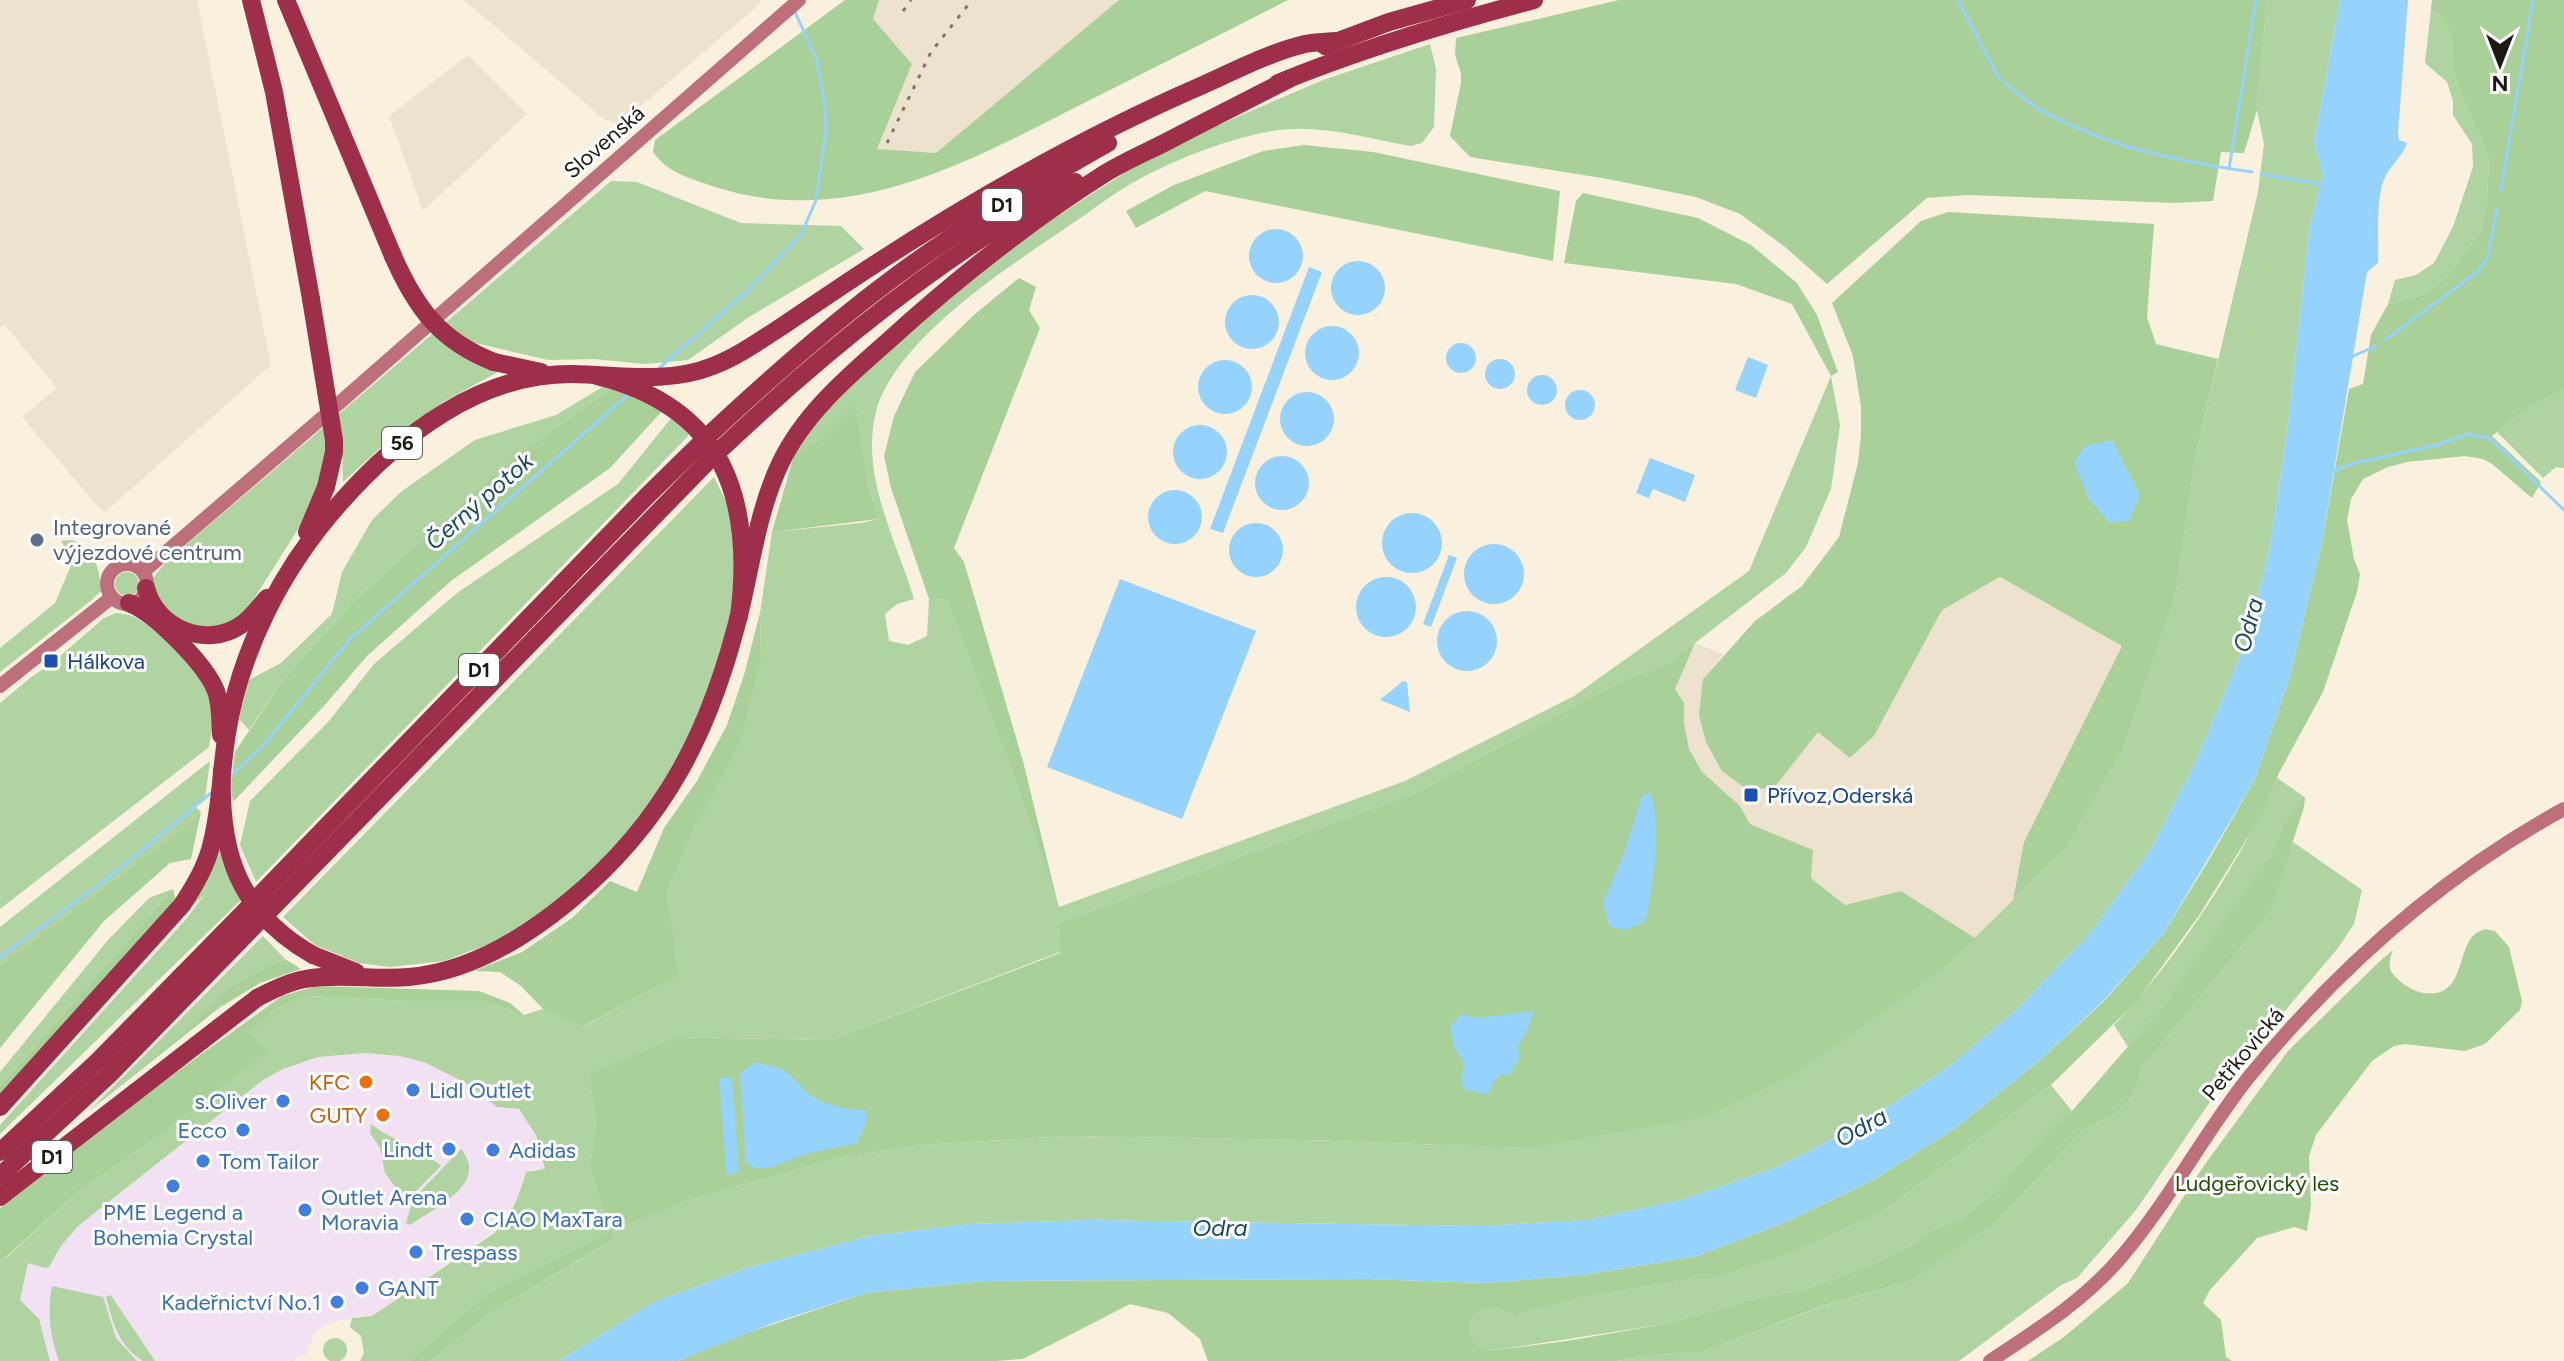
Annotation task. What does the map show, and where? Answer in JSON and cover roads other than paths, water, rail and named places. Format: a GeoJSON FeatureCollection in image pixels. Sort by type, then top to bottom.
{"type":"FeatureCollection","features":[{"type":"Feature","properties":{"kind":"highway"},"geometry":{"type":"LineString","coordinates":[[224,733],[253,643],[326,487],[334,452],[277,107],[251,0]]}},
{"type":"Feature","properties":{"kind":"highway","name":"56"},"geometry":{"type":"LineString","coordinates":[[286,0],[393,256],[409,290],[430,320],[458,345],[494,362],[555,374],[597,376],[622,382],[667,404],[687,420],[714,451],[734,493],[741,524],[743,581],[739,617]]}},
{"type":"Feature","properties":{"kind":"highway","name":"D1"},"geometry":{"type":"LineString","coordinates":[[0,1152],[259,909],[660,508],[770,378],[896,276],[1017,195],[1137,126],[1225,86],[1389,22],[1461,7],[1534,0]]}},
{"type":"Feature","properties":{"kind":"highway","name":"D1"},"geometry":{"type":"LineString","coordinates":[[710,447],[910,287],[1038,202],[1152,139],[1209,112],[1345,57],[1399,39],[1461,7]]}},
{"type":"Feature","properties":{"kind":"highway","name":"D1"},"geometry":{"type":"LineString","coordinates":[[597,376],[658,377],[691,373],[723,362],[944,220],[1034,168],[1155,105],[1252,64],[1305,44],[1336,41]]}},
{"type":"Feature","properties":{"kind":"highway","name":"D1"},"geometry":{"type":"LineString","coordinates":[[739,617],[772,481],[803,425],[846,378],[994,250],[1107,172],[1289,79]]}},
{"type":"Feature","properties":{"kind":"highway","name":"56"},"geometry":{"type":"LineString","coordinates":[[289,571],[340,503],[403,442],[475,396],[513,381],[555,374]]}},
{"type":"Feature","properties":{"kind":"highway"},"geometry":{"type":"LineString","coordinates":[[144,580],[154,610],[169,623],[203,635],[223,633],[241,625],[289,571]]}},
{"type":"Feature","properties":{"kind":"highway"},"geometry":{"type":"LineString","coordinates":[[120,600],[151,616],[195,659],[208,675],[217,694],[224,733],[223,827],[237,877],[266,921],[280,935],[313,955],[346,969],[382,977],[423,975],[483,957],[547,919],[604,870],[645,825],[687,761],[715,698],[739,617]]}},
{"type":"Feature","properties":{"kind":"highway"},"geometry":{"type":"LineString","coordinates":[[0,1107],[182,905],[198,880],[212,844],[222,770]]}},
{"type":"Feature","properties":{"kind":"highway","name":"D1"},"geometry":{"type":"LineString","coordinates":[[0,1176],[110,1074],[259,909]]}},
{"type":"Feature","properties":{"kind":"highway","name":"D1"},"geometry":{"type":"LineString","coordinates":[[0,1197],[257,998],[280,986],[302,980],[382,977]]}},
{"type":"Feature","properties":{"kind":"street","name":"Slovenská"},"geometry":{"type":"LineString","coordinates":[[337,405],[799,0]]}},
{"type":"Feature","properties":{"kind":"street"},"geometry":{"type":"LineString","coordinates":[[0,686],[120,600],[140,599],[144,580],[323,417]]}},
{"type":"Feature","properties":{"kind":"street"},"geometry":{"type":"LineString","coordinates":[[120,600],[107,586],[114,569],[132,565],[144,580]]}},
{"type":"Feature","properties":{"kind":"street","name":"Petřkovická"},"geometry":{"type":"LineString","coordinates":[[1990,1361],[2068,1307],[2116,1263],[2143,1230],[2235,1096],[2277,1045],[2360,959],[2413,910],[2463,871],[2564,809]]}},
{"type":"Feature","properties":{"kind":"water","name":"Odra"},"geometry":{"type":"Polygon","coordinates":[[[2340,0],[2408,0],[2398,133],[2399,140],[2407,143],[2386,175],[2380,194],[2378,263],[2367,272],[2322,543],[2290,677],[2255,779],[2164,933],[2104,1000],[2039,1061],[1957,1127],[1875,1179],[1786,1222],[1697,1256],[1583,1275],[1485,1283],[1367,1279],[983,1281],[866,1293],[776,1322],[678,1361],[559,1361],[654,1302],[750,1267],[870,1236],[970,1224],[1092,1220],[1482,1226],[1587,1220],[1681,1200],[1775,1168],[1859,1126],[1948,1067],[2016,1010],[2092,931],[2151,849],[2196,761],[2248,638],[2269,551],[2287,433],[2310,224],[2323,176],[2314,142],[2340,0]]]}},
{"type":"Feature","properties":{"kind":"water"},"geometry":{"type":"Polygon","coordinates":[[[1276,229],[1295,237],[1303,256],[1295,275],[1276,283],[1257,275],[1249,256],[1257,237],[1276,229]]]}},
{"type":"Feature","properties":{"kind":"water"},"geometry":{"type":"Polygon","coordinates":[[[1358,261],[1377,269],[1385,288],[1377,307],[1358,315],[1339,307],[1331,288],[1339,269],[1358,261]]]}},
{"type":"Feature","properties":{"kind":"water"},"geometry":{"type":"Polygon","coordinates":[[[1309,267],[1322,272],[1223,533],[1210,529],[1309,267]]]}},
{"type":"Feature","properties":{"kind":"water"},"geometry":{"type":"Polygon","coordinates":[[[1252,295],[1271,303],[1279,322],[1271,341],[1252,349],[1233,341],[1225,322],[1233,303],[1252,295]]]}},
{"type":"Feature","properties":{"kind":"water"},"geometry":{"type":"Polygon","coordinates":[[[1332,326],[1351,334],[1359,353],[1351,372],[1332,380],[1313,372],[1305,353],[1313,334],[1332,326]]]}},
{"type":"Feature","properties":{"kind":"water"},"geometry":{"type":"Polygon","coordinates":[[[1461,343],[1472,347],[1476,358],[1472,369],[1461,373],[1450,369],[1446,358],[1450,347],[1461,343]]]}},
{"type":"Feature","properties":{"kind":"water"},"geometry":{"type":"Polygon","coordinates":[[[1748,357],[1768,365],[1756,398],[1735,390],[1748,357]]]}},
{"type":"Feature","properties":{"kind":"water"},"geometry":{"type":"Polygon","coordinates":[[[1500,359],[1506,360],[1514,368],[1514,380],[1506,388],[1500,389],[1494,388],[1486,380],[1485,374],[1486,368],[1494,360],[1500,359]]]}},
{"type":"Feature","properties":{"kind":"water"},"geometry":{"type":"Polygon","coordinates":[[[1225,360],[1244,368],[1252,387],[1244,406],[1225,414],[1206,406],[1198,387],[1206,368],[1225,360]]]}},
{"type":"Feature","properties":{"kind":"water"},"geometry":{"type":"Polygon","coordinates":[[[1542,375],[1548,376],[1556,384],[1556,396],[1548,404],[1542,405],[1536,404],[1528,396],[1527,390],[1528,384],[1536,376],[1542,375]]]}},
{"type":"Feature","properties":{"kind":"water"},"geometry":{"type":"Polygon","coordinates":[[[1580,390],[1586,391],[1594,399],[1594,411],[1586,419],[1580,420],[1574,419],[1566,411],[1565,405],[1566,399],[1574,391],[1580,390]]]}},
{"type":"Feature","properties":{"kind":"water"},"geometry":{"type":"Polygon","coordinates":[[[1307,392],[1326,400],[1334,419],[1326,438],[1307,446],[1288,438],[1280,419],[1288,400],[1307,392]]]}},
{"type":"Feature","properties":{"kind":"water"},"geometry":{"type":"Polygon","coordinates":[[[1200,425],[1219,433],[1227,452],[1219,471],[1200,479],[1181,471],[1173,452],[1181,433],[1200,425]]]}},
{"type":"Feature","properties":{"kind":"water"},"geometry":{"type":"Polygon","coordinates":[[[2112,440],[2140,495],[2129,521],[2110,523],[2089,500],[2074,462],[2085,446],[2112,440]]]}},
{"type":"Feature","properties":{"kind":"water"},"geometry":{"type":"Polygon","coordinates":[[[1282,456],[1301,464],[1309,483],[1301,502],[1282,510],[1263,502],[1255,483],[1263,464],[1282,456]]]}},
{"type":"Feature","properties":{"kind":"water"},"geometry":{"type":"Polygon","coordinates":[[[1650,458],[1695,475],[1685,502],[1653,489],[1649,498],[1636,493],[1650,458]]]}},
{"type":"Feature","properties":{"kind":"water"},"geometry":{"type":"Polygon","coordinates":[[[1175,490],[1194,498],[1202,517],[1194,536],[1175,544],[1156,536],[1148,517],[1156,498],[1175,490]]]}},
{"type":"Feature","properties":{"kind":"water"},"geometry":{"type":"Polygon","coordinates":[[[1412,513],[1423,515],[1433,522],[1440,532],[1440,554],[1433,564],[1423,571],[1412,573],[1401,571],[1391,564],[1384,554],[1382,543],[1384,532],[1391,522],[1401,515],[1412,513]]]}},
{"type":"Feature","properties":{"kind":"water"},"geometry":{"type":"Polygon","coordinates":[[[1256,523],[1275,531],[1283,550],[1275,569],[1256,577],[1237,569],[1229,550],[1237,531],[1256,523]]]}},
{"type":"Feature","properties":{"kind":"water"},"geometry":{"type":"Polygon","coordinates":[[[1494,544],[1505,546],[1515,553],[1522,563],[1522,585],[1515,595],[1505,602],[1494,604],[1483,602],[1473,595],[1466,585],[1464,574],[1466,563],[1473,553],[1483,546],[1494,544]]]}},
{"type":"Feature","properties":{"kind":"water"},"geometry":{"type":"Polygon","coordinates":[[[1449,555],[1457,558],[1431,627],[1423,624],[1449,555]]]}},
{"type":"Feature","properties":{"kind":"water"},"geometry":{"type":"Polygon","coordinates":[[[1386,577],[1397,579],[1407,586],[1414,596],[1414,618],[1407,628],[1397,635],[1386,637],[1375,635],[1365,628],[1358,618],[1356,607],[1358,596],[1365,586],[1375,579],[1386,577]]]}},
{"type":"Feature","properties":{"kind":"water"},"geometry":{"type":"Polygon","coordinates":[[[1120,579],[1256,631],[1182,819],[1047,767],[1120,579]]]}},
{"type":"Feature","properties":{"kind":"water"},"geometry":{"type":"Polygon","coordinates":[[[1467,611],[1478,613],[1488,620],[1495,630],[1495,652],[1488,662],[1478,669],[1467,671],[1456,669],[1446,662],[1439,652],[1437,641],[1439,630],[1446,620],[1456,613],[1467,611]]]}},
{"type":"Feature","properties":{"kind":"water"},"geometry":{"type":"Polygon","coordinates":[[[1403,681],[1407,682],[1410,712],[1380,700],[1403,681]]]}},
{"type":"Feature","properties":{"kind":"water"},"geometry":{"type":"Polygon","coordinates":[[[1650,792],[1656,821],[1651,892],[1645,922],[1625,930],[1609,926],[1603,902],[1623,856],[1642,796],[1650,792]]]}},
{"type":"Feature","properties":{"kind":"water"},"geometry":{"type":"Polygon","coordinates":[[[1534,1011],[1517,1047],[1520,1056],[1510,1074],[1497,1076],[1488,1094],[1466,1090],[1461,1083],[1464,1061],[1455,1050],[1450,1027],[1461,1014],[1477,1018],[1534,1011]]]}},
{"type":"Feature","properties":{"kind":"water"},"geometry":{"type":"Polygon","coordinates":[[[754,1062],[785,1071],[810,1095],[825,1102],[866,1110],[867,1120],[857,1143],[807,1154],[766,1168],[746,1163],[740,1074],[754,1062]]]}},
{"type":"Feature","properties":{"kind":"water"},"geometry":{"type":"Polygon","coordinates":[[[719,1078],[732,1078],[739,1171],[727,1176],[719,1078]]]}},
{"type":"Feature","properties":{"kind":"waterway"},"geometry":{"type":"LineString","coordinates":[[1958,0],[2000,80]]}},
{"type":"Feature","properties":{"kind":"waterway"},"geometry":{"type":"LineString","coordinates":[[2229,169],[2256,0]]}},
{"type":"Feature","properties":{"kind":"waterway"},"geometry":{"type":"LineString","coordinates":[[2501,190],[2533,0]]}},
{"type":"Feature","properties":{"kind":"waterway","name":"Černý potok"},"geometry":{"type":"LineString","coordinates":[[657,370],[747,291],[801,235],[816,200],[826,130],[825,107],[817,60],[794,10]]}},
{"type":"Feature","properties":{"kind":"waterway"},"geometry":{"type":"LineString","coordinates":[[2005,83],[2039,109],[2116,143],[2196,163],[2252,172]]}},
{"type":"Feature","properties":{"kind":"waterway"},"geometry":{"type":"LineString","coordinates":[[2261,174],[2325,185]]}},
{"type":"Feature","properties":{"kind":"waterway"},"geometry":{"type":"LineString","coordinates":[[2385,340],[2477,272],[2488,257],[2497,208]]}},
{"type":"Feature","properties":{"kind":"waterway"},"geometry":{"type":"LineString","coordinates":[[2351,357],[2376,346]]}},
{"type":"Feature","properties":{"kind":"waterway","name":"Černý potok"},"geometry":{"type":"LineString","coordinates":[[229,777],[262,747],[350,639],[630,393]]}},
{"type":"Feature","properties":{"kind":"waterway"},"geometry":{"type":"LineString","coordinates":[[2331,472],[2468,434],[2490,438],[2564,510]]}},
{"type":"Feature","properties":{"kind":"waterway","name":"Černý potok"},"geometry":{"type":"LineString","coordinates":[[0,957],[108,878],[211,793]]}},
{"type":"Feature","properties":{"kind":"railway"},"geometry":{"type":"LineString","coordinates":[[903,11],[911,0]]}},
{"type":"Feature","properties":{"kind":"railway"},"geometry":{"type":"LineString","coordinates":[[887,143],[931,52],[972,0]]}},
{"type":"Feature","properties":{"kind":"place","name":"Integrované výjezdové centrum"},"geometry":{"type":"Point","coordinates":[37,540]}},
{"type":"Feature","properties":{"kind":"place","name":"Hálkova"},"geometry":{"type":"Point","coordinates":[51,661]}},
{"type":"Feature","properties":{"kind":"place","name":"Přívoz,Oderská"},"geometry":{"type":"Point","coordinates":[1751,795]}},
{"type":"Feature","properties":{"kind":"place","name":"KFC"},"geometry":{"type":"Point","coordinates":[366,1082]}},
{"type":"Feature","properties":{"kind":"place","name":"Lidl Outlet"},"geometry":{"type":"Point","coordinates":[413,1090]}},
{"type":"Feature","properties":{"kind":"place","name":"s.Oliver"},"geometry":{"type":"Point","coordinates":[283,1101]}},
{"type":"Feature","properties":{"kind":"place","name":"GUTY"},"geometry":{"type":"Point","coordinates":[383,1115]}},
{"type":"Feature","properties":{"kind":"place","name":"Ecco"},"geometry":{"type":"Point","coordinates":[243,1130]}},
{"type":"Feature","properties":{"kind":"place","name":"Lindt"},"geometry":{"type":"Point","coordinates":[449,1149]}},
{"type":"Feature","properties":{"kind":"place","name":"Adidas"},"geometry":{"type":"Point","coordinates":[493,1150]}},
{"type":"Feature","properties":{"kind":"place","name":"Tom Tailor"},"geometry":{"type":"Point","coordinates":[203,1161]}},
{"type":"Feature","properties":{"kind":"place","name":"PME Legend a Bohemia Crystal"},"geometry":{"type":"Point","coordinates":[173,1186]}},
{"type":"Feature","properties":{"kind":"place","name":"Outlet Arena Moravia"},"geometry":{"type":"Point","coordinates":[305,1210]}},
{"type":"Feature","properties":{"kind":"place","name":"CIAO MaxTara"},"geometry":{"type":"Point","coordinates":[467,1219]}},
{"type":"Feature","properties":{"kind":"place","name":"Trespass"},"geometry":{"type":"Point","coordinates":[416,1252]}},
{"type":"Feature","properties":{"kind":"place","name":"GANT"},"geometry":{"type":"Point","coordinates":[362,1288]}},
{"type":"Feature","properties":{"kind":"place","name":"Kadeřnictví No.1"},"geometry":{"type":"Point","coordinates":[337,1302]}},
{"type":"Feature","properties":{"kind":"park label","name":"Ludgeřovický les"},"geometry":{"type":"Point","coordinates":[2257,1183]}}]}
